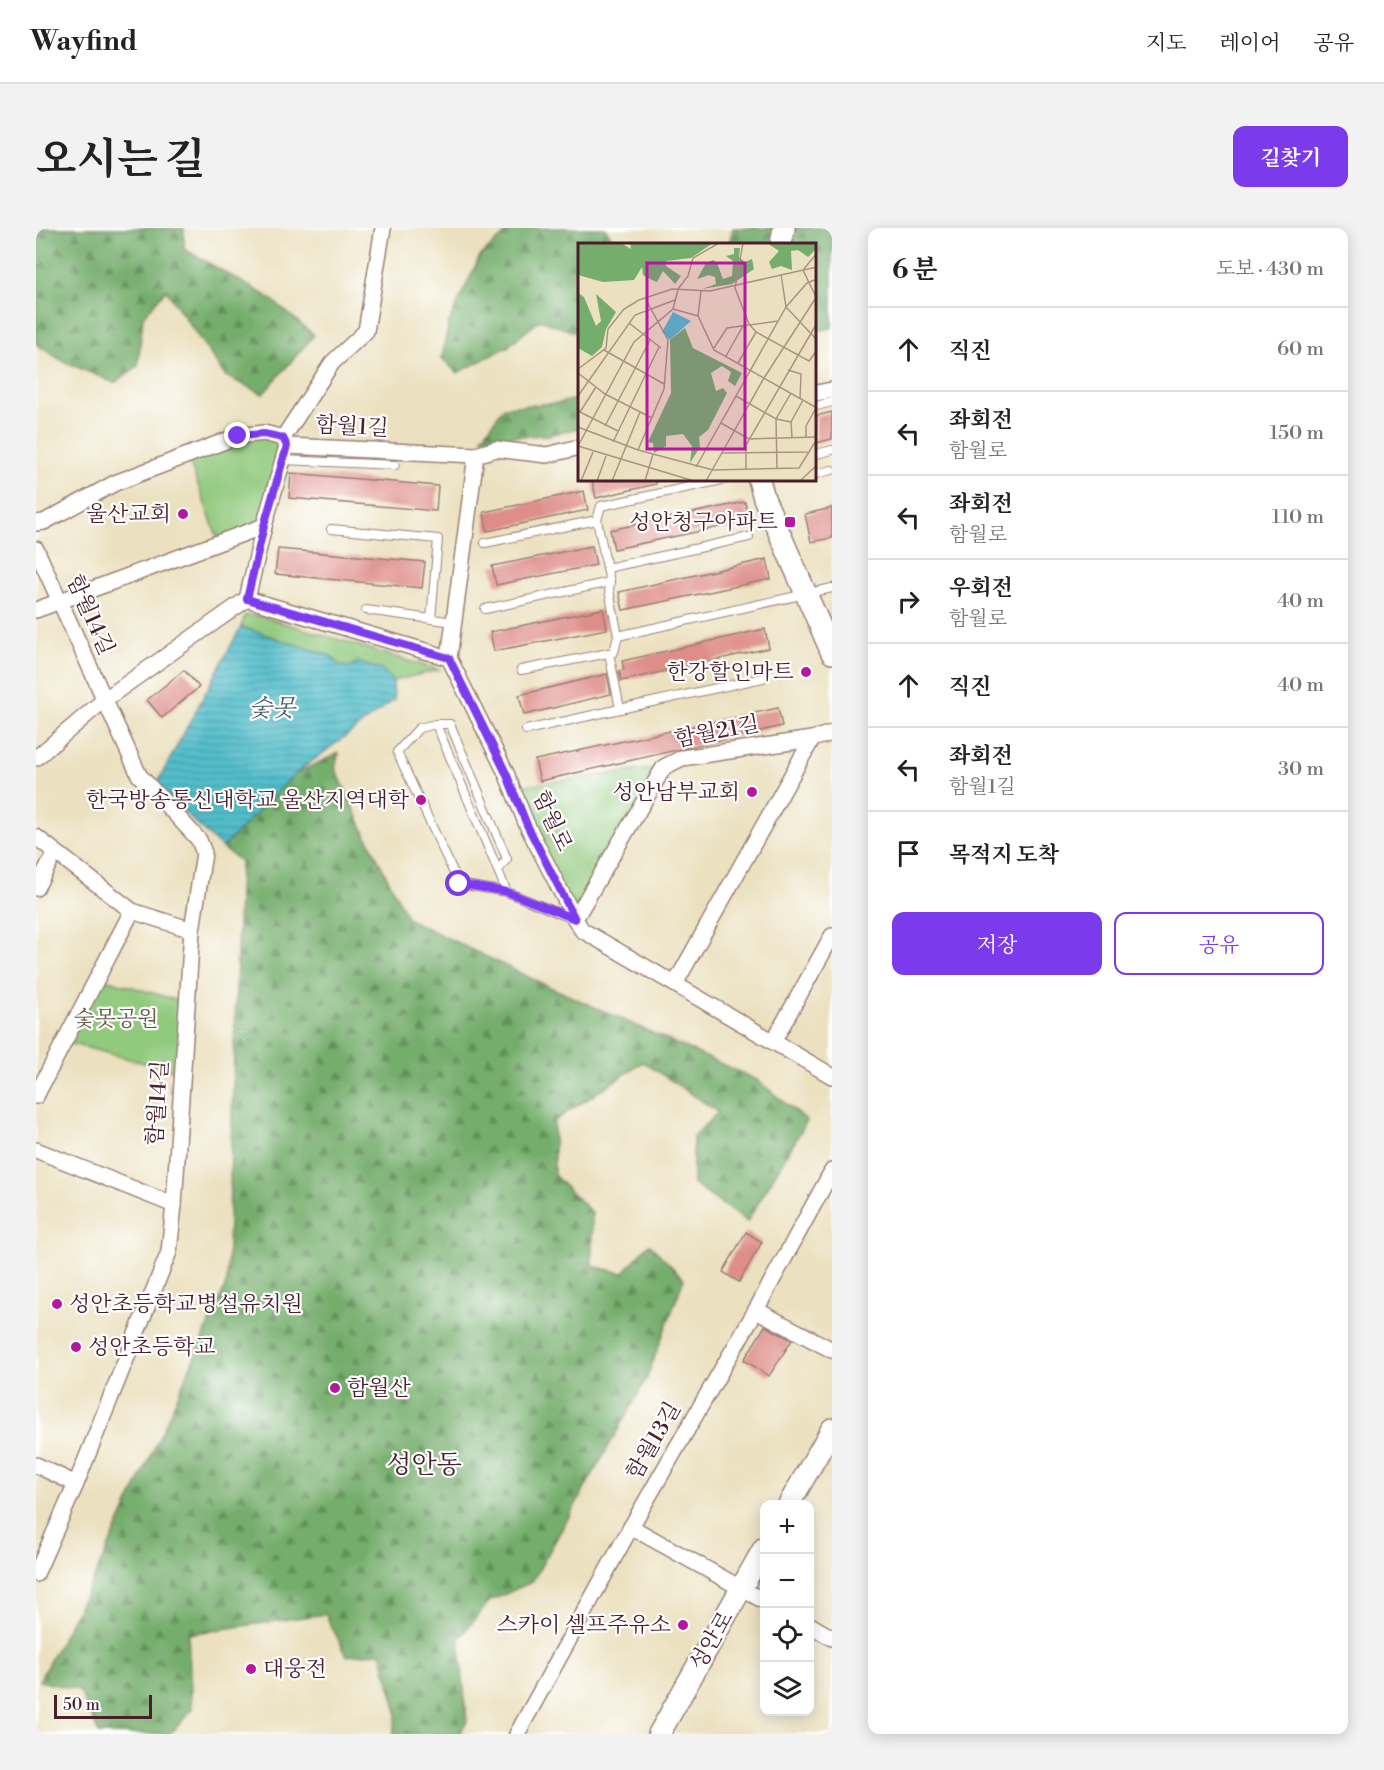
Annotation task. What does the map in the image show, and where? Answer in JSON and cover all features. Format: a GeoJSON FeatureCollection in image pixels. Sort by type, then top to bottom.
{"type":"FeatureCollection","features":[{"type":"Feature","properties":{"kind":"street"},"geometry":{"type":"LineString","coordinates":[[36,758],[104,700],[247,599],[284,448],[332,363],[366,331],[383,228]]}},
{"type":"Feature","properties":{"kind":"street"},"geometry":{"type":"LineString","coordinates":[[781,243],[784,228]]}},
{"type":"Feature","properties":{"kind":"street"},"geometry":{"type":"LineString","coordinates":[[817,393],[832,390]]}},
{"type":"Feature","properties":{"kind":"street","name":"함월1길"},"geometry":{"type":"LineString","coordinates":[[36,523],[44,522],[115,483],[238,436],[264,434],[284,448],[476,455],[496,448],[547,455],[578,447]]}},
{"type":"Feature","properties":{"kind":"street"},"geometry":{"type":"LineString","coordinates":[[247,599],[449,658],[476,455]]}},
{"type":"Feature","properties":{"kind":"street"},"geometry":{"type":"LineString","coordinates":[[760,482],[764,498],[832,653]]}},
{"type":"Feature","properties":{"kind":"street"},"geometry":{"type":"LineString","coordinates":[[36,610],[264,526]]}},
{"type":"Feature","properties":{"kind":"street","name":"함월14길"},"geometry":{"type":"LineString","coordinates":[[36,549],[139,775],[199,840],[204,853],[192,930],[169,1252],[76,1484],[36,1574]]}},
{"type":"Feature","properties":{"kind":"street","name":"함월로"},"geometry":{"type":"LineString","coordinates":[[449,658],[506,773],[527,825],[582,930],[832,1077]]}},
{"type":"Feature","properties":{"kind":"street","name":"함월21길"},"geometry":{"type":"LineString","coordinates":[[575,919],[664,767],[682,758],[832,734]]}},
{"type":"Feature","properties":{"kind":"street"},"geometry":{"type":"LineString","coordinates":[[675,984],[812,739]]}},
{"type":"Feature","properties":{"kind":"street"},"geometry":{"type":"LineString","coordinates":[[36,837],[132,911],[192,930]]}},
{"type":"Feature","properties":{"kind":"street"},"geometry":{"type":"LineString","coordinates":[[36,888],[55,853]]}},
{"type":"Feature","properties":{"kind":"street"},"geometry":{"type":"LineString","coordinates":[[36,1096],[132,911]]}},
{"type":"Feature","properties":{"kind":"street"},"geometry":{"type":"LineString","coordinates":[[773,1042],[832,936]]}},
{"type":"Feature","properties":{"kind":"street"},"geometry":{"type":"LineString","coordinates":[[36,1150],[174,1205]]}},
{"type":"Feature","properties":{"kind":"street","name":"함월13길"},"geometry":{"type":"LineString","coordinates":[[517,1734],[832,1171]]}},
{"type":"Feature","properties":{"kind":"street"},"geometry":{"type":"LineString","coordinates":[[756,1310],[832,1350]]}},
{"type":"Feature","properties":{"kind":"street"},"geometry":{"type":"LineString","coordinates":[[791,1500],[832,1429]]}},
{"type":"Feature","properties":{"kind":"street"},"geometry":{"type":"LineString","coordinates":[[36,1465],[76,1484]]}},
{"type":"Feature","properties":{"kind":"street"},"geometry":{"type":"LineString","coordinates":[[631,1527],[760,1597]]}},
{"type":"Feature","properties":{"kind":"street","name":"성안로"},"geometry":{"type":"LineString","coordinates":[[659,1734],[762,1554]]}},
{"type":"Feature","properties":{"kind":"street"},"geometry":{"type":"LineString","coordinates":[[814,1627],[832,1638]]}},
{"type":"Feature","properties":{"kind":"lane"},"geometry":{"type":"LineString","coordinates":[[817,406],[832,402]]}},
{"type":"Feature","properties":{"kind":"lane"},"geometry":{"type":"LineString","coordinates":[[284,448],[395,465]]}},
{"type":"Feature","properties":{"kind":"lane"},"geometry":{"type":"LineString","coordinates":[[817,454],[832,450]]}},
{"type":"Feature","properties":{"kind":"lane"},"geometry":{"type":"LineString","coordinates":[[817,474],[832,470]]}},
{"type":"Feature","properties":{"kind":"lane"},"geometry":{"type":"LineString","coordinates":[[521,670],[614,652],[618,636],[597,520],[601,506],[713,482]]}},
{"type":"Feature","properties":{"kind":"lane"},"geometry":{"type":"LineString","coordinates":[[486,543],[597,520]]}},
{"type":"Feature","properties":{"kind":"lane"},"geometry":{"type":"LineString","coordinates":[[331,529],[438,539],[431,619]]}},
{"type":"Feature","properties":{"kind":"lane"},"geometry":{"type":"LineString","coordinates":[[607,568],[749,537]]}},
{"type":"Feature","properties":{"kind":"lane"},"geometry":{"type":"LineString","coordinates":[[486,609],[610,582]]}},
{"type":"Feature","properties":{"kind":"lane"},"geometry":{"type":"LineString","coordinates":[[618,636],[832,588]]}},
{"type":"Feature","properties":{"kind":"lane"},"geometry":{"type":"LineString","coordinates":[[366,610],[454,622]]}},
{"type":"Feature","properties":{"kind":"lane"},"geometry":{"type":"LineString","coordinates":[[609,653],[620,709]]}},
{"type":"Feature","properties":{"kind":"lane"},"geometry":{"type":"LineString","coordinates":[[526,730],[763,678]]}},
{"type":"Feature","properties":{"kind":"lane"},"geometry":{"type":"LineString","coordinates":[[436,724],[507,892]]}},
{"type":"Feature","properties":{"kind":"lane"},"geometry":{"type":"LineString","coordinates":[[498,870],[507,860],[450,724],[419,728],[397,752],[459,884],[507,892],[575,919]]}},
{"type":"Feature","properties":{"kind":"green space"},"geometry":{"type":"Polygon","coordinates":[[[36,228],[184,228],[184,249],[270,298],[314,335],[263,394],[225,376],[166,290],[143,317],[138,366],[114,383],[61,360],[36,344],[36,228]]]}},
{"type":"Feature","properties":{"kind":"green space"},"geometry":{"type":"Polygon","coordinates":[[[512,228],[605,228],[615,243],[578,243],[578,333],[540,320],[507,347],[457,373],[442,358],[449,322],[480,256],[512,228]]]}},
{"type":"Feature","properties":{"kind":"green space"},"geometry":{"type":"Polygon","coordinates":[[[733,228],[832,228],[832,328],[817,331],[817,243],[729,243],[733,228]]]}},
{"type":"Feature","properties":{"kind":"green space"},"geometry":{"type":"Polygon","coordinates":[[[578,398],[578,428],[549,435],[482,438],[504,407],[559,403],[578,398]]]}},
{"type":"Feature","properties":{"kind":"green space"},"geometry":{"type":"Polygon","coordinates":[[[238,436],[283,438],[264,526],[219,542],[187,455],[238,436]]]}},
{"type":"Feature","properties":{"kind":"green space"},"geometry":{"type":"Polygon","coordinates":[[[245,615],[264,617],[439,670],[393,681],[382,670],[340,666],[331,656],[241,627],[245,615]]]}},
{"type":"Feature","properties":{"kind":"green space"},"geometry":{"type":"Polygon","coordinates":[[[339,753],[335,767],[408,919],[541,983],[757,1080],[807,1121],[747,1222],[693,1184],[693,1137],[718,1112],[643,1062],[554,1121],[554,1175],[592,1213],[592,1266],[623,1273],[649,1244],[684,1279],[646,1380],[532,1582],[490,1601],[459,1638],[467,1721],[459,1734],[393,1734],[397,1712],[381,1652],[347,1656],[325,1614],[188,1634],[192,1710],[170,1734],[98,1734],[79,1690],[39,1681],[95,1576],[164,1427],[227,1282],[240,861],[222,848],[295,774],[339,753]]]}},
{"type":"Feature","properties":{"kind":"green space"},"geometry":{"type":"Polygon","coordinates":[[[664,767],[575,919],[512,787],[664,767]]]}},
{"type":"Feature","properties":{"kind":"green space","name":"숯못공원"},"geometry":{"type":"Polygon","coordinates":[[[98,977],[187,1003],[183,1073],[64,1042],[98,977]]]}},
{"type":"Feature","properties":{"kind":"water","name":"숯못"},"geometry":{"type":"Polygon","coordinates":[[[241,627],[331,656],[340,666],[350,667],[358,662],[382,670],[393,681],[394,700],[295,774],[222,848],[156,785],[241,627]]]}},
{"type":"Feature","properties":{"kind":"building"},"geometry":{"type":"Polygon","coordinates":[[[832,412],[832,439],[817,443],[817,416],[832,412]]]}},
{"type":"Feature","properties":{"kind":"building"},"geometry":{"type":"Polygon","coordinates":[[[291,473],[438,486],[436,511],[289,498],[291,473]]]}},
{"type":"Feature","properties":{"kind":"building"},"geometry":{"type":"Polygon","coordinates":[[[592,482],[656,482],[656,484],[596,498],[592,482]]]}},
{"type":"Feature","properties":{"kind":"building"},"geometry":{"type":"Polygon","coordinates":[[[584,491],[588,510],[487,531],[484,512],[584,491]]]}},
{"type":"Feature","properties":{"kind":"building"},"geometry":{"type":"Polygon","coordinates":[[[745,502],[749,521],[614,549],[610,530],[745,502]]]}},
{"type":"Feature","properties":{"kind":"building"},"geometry":{"type":"Polygon","coordinates":[[[832,508],[832,538],[811,542],[805,514],[832,508]]]}},
{"type":"Feature","properties":{"kind":"building"},"geometry":{"type":"Polygon","coordinates":[[[592,546],[596,565],[496,585],[492,566],[592,546]]]}},
{"type":"Feature","properties":{"kind":"building"},"geometry":{"type":"Polygon","coordinates":[[[278,549],[425,562],[422,588],[275,574],[278,549]]]}},
{"type":"Feature","properties":{"kind":"building"},"geometry":{"type":"Polygon","coordinates":[[[767,559],[771,579],[623,610],[619,592],[767,559]]]}},
{"type":"Feature","properties":{"kind":"building"},"geometry":{"type":"Polygon","coordinates":[[[603,609],[607,629],[494,651],[490,632],[603,609]]]}},
{"type":"Feature","properties":{"kind":"building"},"geometry":{"type":"Polygon","coordinates":[[[765,629],[769,648],[621,681],[619,671],[624,670],[622,661],[765,629]]]}},
{"type":"Feature","properties":{"kind":"building"},"geometry":{"type":"Polygon","coordinates":[[[184,670],[199,687],[162,718],[147,700],[184,670]]]}},
{"type":"Feature","properties":{"kind":"building"},"geometry":{"type":"Polygon","coordinates":[[[607,674],[611,694],[524,715],[519,695],[607,674]]]}},
{"type":"Feature","properties":{"kind":"building"},"geometry":{"type":"Polygon","coordinates":[[[778,708],[782,726],[540,781],[535,760],[778,708]]]}},
{"type":"Feature","properties":{"kind":"building"},"geometry":{"type":"Polygon","coordinates":[[[746,1232],[762,1242],[739,1282],[723,1272],[746,1232]]]}},
{"type":"Feature","properties":{"kind":"building"},"geometry":{"type":"Polygon","coordinates":[[[765,1326],[792,1340],[769,1376],[744,1360],[765,1326]]]}},
{"type":"Feature","properties":{"kind":"place","name":"울산교회"},"geometry":{"type":"Point","coordinates":[183,514]}},
{"type":"Feature","properties":{"kind":"place","name":"성안청구아파트"},"geometry":{"type":"Point","coordinates":[790,522]}},
{"type":"Feature","properties":{"kind":"place","name":"한강할인마트"},"geometry":{"type":"Point","coordinates":[806,672]}},
{"type":"Feature","properties":{"kind":"place","name":"성안남부교회"},"geometry":{"type":"Point","coordinates":[752,792]}},
{"type":"Feature","properties":{"kind":"place","name":"한국방송통신대학교 울산지역대학"},"geometry":{"type":"Point","coordinates":[421,800]}},
{"type":"Feature","properties":{"kind":"place","name":"성안초등학교병설유치원"},"geometry":{"type":"Point","coordinates":[57,1304]}},
{"type":"Feature","properties":{"kind":"place","name":"성안초등학교"},"geometry":{"type":"Point","coordinates":[76,1347]}},
{"type":"Feature","properties":{"kind":"place","name":"함월산"},"geometry":{"type":"Point","coordinates":[335,1388]}},
{"type":"Feature","properties":{"kind":"place","name":"스카이 셀프주유소"},"geometry":{"type":"Point","coordinates":[683,1625]}},
{"type":"Feature","properties":{"kind":"place","name":"대웅전"},"geometry":{"type":"Point","coordinates":[251,1669]}},
{"type":"Feature","properties":{"kind":"district","name":"성안동"},"geometry":{"type":"Point","coordinates":[424,1465]}},
{"type":"Feature","properties":{"kind":"route"},"geometry":{"type":"LineString","coordinates":[[238,436],[264,434],[283,438],[287,446],[264,526],[247,599],[449,658],[506,773],[527,825],[575,919],[507,892],[459,884]]}}]}
